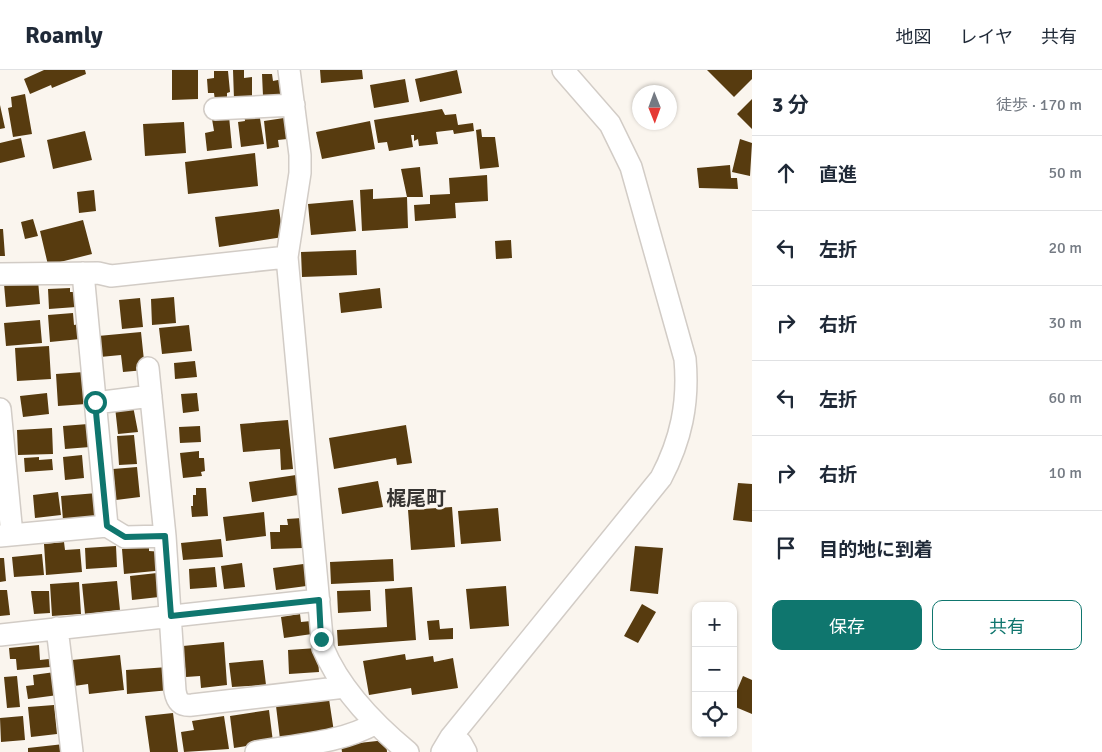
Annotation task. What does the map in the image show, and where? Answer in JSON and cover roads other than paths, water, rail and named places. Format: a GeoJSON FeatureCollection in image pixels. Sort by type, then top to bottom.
{"type":"FeatureCollection","features":[{"type":"Feature","properties":{"kind":"street"},"geometry":{"type":"LineString","coordinates":[[289,70],[300,172],[287,257],[322,648],[345,687],[376,723],[408,752]]}},
{"type":"Feature","properties":{"kind":"street"},"geometry":{"type":"LineString","coordinates":[[453,747],[661,478],[677,442],[686,408],[688,384],[685,359],[631,167],[610,124],[563,70]]}},
{"type":"Feature","properties":{"kind":"street"},"geometry":{"type":"LineString","coordinates":[[215,109],[294,105]]}},
{"type":"Feature","properties":{"kind":"street"},"geometry":{"type":"LineString","coordinates":[[0,274],[98,273],[111,276],[287,257]]}},
{"type":"Feature","properties":{"kind":"street"},"geometry":{"type":"LineString","coordinates":[[83,273],[107,526]]}},
{"type":"Feature","properties":{"kind":"street"},"geometry":{"type":"LineString","coordinates":[[148,368],[165,536],[177,700],[182,705],[192,705],[345,687]]}},
{"type":"Feature","properties":{"kind":"street"},"geometry":{"type":"LineString","coordinates":[[95,402],[151,396]]}},
{"type":"Feature","properties":{"kind":"street"},"geometry":{"type":"LineString","coordinates":[[0,409],[6,536],[107,526],[125,537],[165,536]]}},
{"type":"Feature","properties":{"kind":"street"},"geometry":{"type":"LineString","coordinates":[[0,635],[319,600]]}},
{"type":"Feature","properties":{"kind":"street"},"geometry":{"type":"LineString","coordinates":[[56,628],[72,752]]}},
{"type":"Feature","properties":{"kind":"street"},"geometry":{"type":"LineString","coordinates":[[256,752],[321,741],[366,728],[376,723]]}},
{"type":"Feature","properties":{"kind":"district","name":"梶尾町"},"geometry":{"type":"Point","coordinates":[416,498]}}]}
